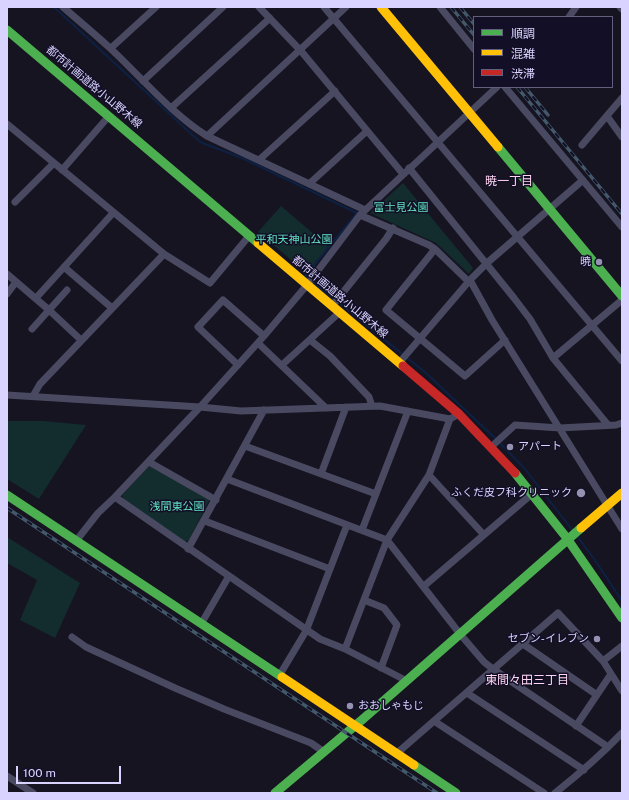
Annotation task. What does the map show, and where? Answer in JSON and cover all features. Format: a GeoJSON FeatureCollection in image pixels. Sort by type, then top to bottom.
{"type":"FeatureCollection","features":[{"type":"Feature","properties":{"kind":"street"},"geometry":{"type":"LineString","coordinates":[[64,7],[110,48],[171,108],[196,129],[207,136],[309,184],[429,245],[470,281],[492,320],[622,528]]}},
{"type":"Feature","properties":{"kind":"street"},"geometry":{"type":"LineString","coordinates":[[110,48],[156,7]]}},
{"type":"Feature","properties":{"kind":"street"},"geometry":{"type":"LineString","coordinates":[[143,81],[223,7]]}},
{"type":"Feature","properties":{"kind":"street"},"geometry":{"type":"LineString","coordinates":[[259,7],[301,51],[403,174]]}},
{"type":"Feature","properties":{"kind":"street"},"geometry":{"type":"LineString","coordinates":[[324,7],[622,361]]}},
{"type":"Feature","properties":{"kind":"street"},"geometry":{"type":"LineString","coordinates":[[207,136],[301,51],[346,7]]}},
{"type":"Feature","properties":{"kind":"street"},"geometry":{"type":"LineString","coordinates":[[381,7],[622,296]]}},
{"type":"Feature","properties":{"kind":"street"},"geometry":{"type":"LineString","coordinates":[[440,7],[473,48]]}},
{"type":"Feature","properties":{"kind":"street"},"geometry":{"type":"LineString","coordinates":[[571,16],[576,7]]}},
{"type":"Feature","properties":{"kind":"street"},"geometry":{"type":"LineString","coordinates":[[171,108],[270,18]]}},
{"type":"Feature","properties":{"kind":"street","name":"都市計画道路小山野木線"},"geometry":{"type":"LineString","coordinates":[[7,30],[459,414],[492,447],[533,494],[568,538],[622,618]]}},
{"type":"Feature","properties":{"kind":"street"},"geometry":{"type":"LineString","coordinates":[[76,541],[98,512],[149,462],[258,343],[307,285],[363,212],[496,88]]}},
{"type":"Feature","properties":{"kind":"street"},"geometry":{"type":"LineString","coordinates":[[506,88],[622,227]]}},
{"type":"Feature","properties":{"kind":"street"},"geometry":{"type":"LineString","coordinates":[[259,160],[334,91]]}},
{"type":"Feature","properties":{"kind":"street"},"geometry":{"type":"LineString","coordinates":[[582,145],[622,98]]}},
{"type":"Feature","properties":{"kind":"street"},"geometry":{"type":"LineString","coordinates":[[62,170],[109,116]]}},
{"type":"Feature","properties":{"kind":"street"},"geometry":{"type":"LineString","coordinates":[[607,116],[622,136]]}},
{"type":"Feature","properties":{"kind":"street"},"geometry":{"type":"LineString","coordinates":[[7,124],[164,254],[210,283],[250,236]]}},
{"type":"Feature","properties":{"kind":"street"},"geometry":{"type":"LineString","coordinates":[[309,184],[367,131]]}},
{"type":"Feature","properties":{"kind":"street"},"geometry":{"type":"LineString","coordinates":[[15,202],[54,163]]}},
{"type":"Feature","properties":{"kind":"street"},"geometry":{"type":"LineString","coordinates":[[409,168],[530,319],[554,358],[608,425]]}},
{"type":"Feature","properties":{"kind":"street"},"geometry":{"type":"LineString","coordinates":[[399,363],[486,263],[583,180]]}},
{"type":"Feature","properties":{"kind":"street"},"geometry":{"type":"LineString","coordinates":[[36,298],[114,213]]}},
{"type":"Feature","properties":{"kind":"street"},"geometry":{"type":"LineString","coordinates":[[332,306],[386,239],[393,228]]}},
{"type":"Feature","properties":{"kind":"street"},"geometry":{"type":"LineString","coordinates":[[435,249],[386,310],[465,376],[505,340]]}},
{"type":"Feature","properties":{"kind":"street"},"geometry":{"type":"LineString","coordinates":[[33,396],[40,384],[164,254]]}},
{"type":"Feature","properties":{"kind":"street"},"geometry":{"type":"LineString","coordinates":[[64,267],[112,308]]}},
{"type":"Feature","properties":{"kind":"street"},"geometry":{"type":"LineString","coordinates":[[7,274],[82,340]]}},
{"type":"Feature","properties":{"kind":"street"},"geometry":{"type":"LineString","coordinates":[[7,294],[16,282]]}},
{"type":"Feature","properties":{"kind":"street"},"geometry":{"type":"LineString","coordinates":[[32,329],[67,290]]}},
{"type":"Feature","properties":{"kind":"street"},"geometry":{"type":"LineString","coordinates":[[238,365],[198,327],[223,300],[264,336]]}},
{"type":"Feature","properties":{"kind":"street"},"geometry":{"type":"LineString","coordinates":[[554,358],[622,300]]}},
{"type":"Feature","properties":{"kind":"street"},"geometry":{"type":"LineString","coordinates":[[282,365],[340,312]]}},
{"type":"Feature","properties":{"kind":"street"},"geometry":{"type":"LineString","coordinates":[[310,340],[335,361],[369,398],[372,406]]}},
{"type":"Feature","properties":{"kind":"street"},"geometry":{"type":"LineString","coordinates":[[258,343],[326,408]]}},
{"type":"Feature","properties":{"kind":"street"},"geometry":{"type":"LineString","coordinates":[[7,395],[241,411],[372,406],[450,419],[459,414]]}},
{"type":"Feature","properties":{"kind":"street"},"geometry":{"type":"LineString","coordinates":[[321,474],[346,407]]}},
{"type":"Feature","properties":{"kind":"street"},"geometry":{"type":"LineString","coordinates":[[188,549],[205,521],[264,410]]}},
{"type":"Feature","properties":{"kind":"street"},"geometry":{"type":"LineString","coordinates":[[362,530],[408,411]]}},
{"type":"Feature","properties":{"kind":"street"},"geometry":{"type":"LineString","coordinates":[[345,649],[387,540],[429,475],[450,419]]}},
{"type":"Feature","properties":{"kind":"street"},"geometry":{"type":"LineString","coordinates":[[492,447],[514,425],[560,428],[622,423]]}},
{"type":"Feature","properties":{"kind":"street"},"geometry":{"type":"LineString","coordinates":[[246,446],[376,494]]}},
{"type":"Feature","properties":{"kind":"street"},"geometry":{"type":"LineString","coordinates":[[149,462],[216,500]]}},
{"type":"Feature","properties":{"kind":"street"},"geometry":{"type":"LineString","coordinates":[[429,475],[484,535]]}},
{"type":"Feature","properties":{"kind":"street"},"geometry":{"type":"LineString","coordinates":[[227,479],[387,540],[460,634],[484,662],[608,748]]}},
{"type":"Feature","properties":{"kind":"street"},"geometry":{"type":"LineString","coordinates":[[275,793],[355,726],[568,538],[622,493]]}},
{"type":"Feature","properties":{"kind":"street"},"geometry":{"type":"LineString","coordinates":[[424,586],[533,494]]}},
{"type":"Feature","properties":{"kind":"street"},"geometry":{"type":"LineString","coordinates":[[7,495],[456,793]]}},
{"type":"Feature","properties":{"kind":"street"},"geometry":{"type":"LineString","coordinates":[[115,497],[320,640],[345,649],[406,680]]}},
{"type":"Feature","properties":{"kind":"street"},"geometry":{"type":"LineString","coordinates":[[205,521],[330,569]]}},
{"type":"Feature","properties":{"kind":"street"},"geometry":{"type":"LineString","coordinates":[[278,676],[306,631],[347,525]]}},
{"type":"Feature","properties":{"kind":"street"},"geometry":{"type":"LineString","coordinates":[[201,624],[229,576]]}},
{"type":"Feature","properties":{"kind":"street"},"geometry":{"type":"LineString","coordinates":[[364,600],[384,608],[397,625],[381,668]]}},
{"type":"Feature","properties":{"kind":"street"},"geometry":{"type":"LineString","coordinates":[[396,754],[558,613],[603,661],[622,691]]}},
{"type":"Feature","properties":{"kind":"street"},"geometry":{"type":"LineString","coordinates":[[72,637],[86,647],[168,685],[224,710],[311,743],[324,752]]}},
{"type":"Feature","properties":{"kind":"street"},"geometry":{"type":"LineString","coordinates":[[522,644],[597,695]]}},
{"type":"Feature","properties":{"kind":"street"},"geometry":{"type":"LineString","coordinates":[[603,661],[622,646]]}},
{"type":"Feature","properties":{"kind":"street"},"geometry":{"type":"LineString","coordinates":[[576,726],[611,674]]}},
{"type":"Feature","properties":{"kind":"street"},"geometry":{"type":"LineString","coordinates":[[467,693],[584,770]]}},
{"type":"Feature","properties":{"kind":"street"},"geometry":{"type":"LineString","coordinates":[[434,721],[544,793]]}},
{"type":"Feature","properties":{"kind":"street"},"geometry":{"type":"LineString","coordinates":[[555,793],[584,770],[608,748],[622,732]]}},
{"type":"Feature","properties":{"kind":"street"},"geometry":{"type":"LineString","coordinates":[[7,776],[33,793]]}},
{"type":"Feature","properties":{"kind":"green space","name":"富士見公園"},"geometry":{"type":"Polygon","coordinates":[[[403,183],[473,268],[469,274],[436,243],[370,213],[403,183]]]}},
{"type":"Feature","properties":{"kind":"green space","name":"平和天神山公園"},"geometry":{"type":"Polygon","coordinates":[[[281,206],[328,246],[312,271],[303,270],[258,232],[281,206]]]}},
{"type":"Feature","properties":{"kind":"green space"},"geometry":{"type":"Polygon","coordinates":[[[7,421],[44,421],[86,425],[39,499],[7,479],[7,421]]]}},
{"type":"Feature","properties":{"kind":"green space","name":"浅間東公園"},"geometry":{"type":"Polygon","coordinates":[[[149,466],[210,499],[189,540],[185,542],[124,500],[122,495],[149,466]]]}},
{"type":"Feature","properties":{"kind":"green space"},"geometry":{"type":"Polygon","coordinates":[[[7,537],[80,583],[55,638],[20,620],[37,580],[7,563],[7,537]]]}},
{"type":"Feature","properties":{"kind":"waterway"},"geometry":{"type":"LineString","coordinates":[[54,7],[200,142],[242,158],[357,213],[305,276],[335,300]]}},
{"type":"Feature","properties":{"kind":"waterway"},"geometry":{"type":"LineString","coordinates":[[338,302],[426,373],[496,439]]}},
{"type":"Feature","properties":{"kind":"waterway"},"geometry":{"type":"LineString","coordinates":[[499,442],[525,469],[573,531]]}},
{"type":"Feature","properties":{"kind":"waterway"},"geometry":{"type":"LineString","coordinates":[[577,536],[622,601]]}},
{"type":"Feature","properties":{"kind":"railway"},"geometry":{"type":"LineString","coordinates":[[451,7],[473,34]]}},
{"type":"Feature","properties":{"kind":"railway"},"geometry":{"type":"LineString","coordinates":[[460,7],[473,23]]}},
{"type":"Feature","properties":{"kind":"railway"},"geometry":{"type":"LineString","coordinates":[[518,88],[622,214]]}},
{"type":"Feature","properties":{"kind":"railway"},"geometry":{"type":"LineString","coordinates":[[526,88],[548,115]]}},
{"type":"Feature","properties":{"kind":"railway"},"geometry":{"type":"LineString","coordinates":[[7,508],[437,793]]}},
{"type":"Feature","properties":{"kind":"traffic: fast"},"geometry":{"type":"LineString","coordinates":[[7,30],[258,243]]}},
{"type":"Feature","properties":{"kind":"traffic: fast"},"geometry":{"type":"LineString","coordinates":[[498,147],[622,296]]}},
{"type":"Feature","properties":{"kind":"traffic: fast"},"geometry":{"type":"LineString","coordinates":[[515,473],[566,537],[622,618]]}},
{"type":"Feature","properties":{"kind":"traffic: fast"},"geometry":{"type":"LineString","coordinates":[[7,495],[282,677]]}},
{"type":"Feature","properties":{"kind":"traffic: fast"},"geometry":{"type":"LineString","coordinates":[[275,793],[363,719],[581,528]]}},
{"type":"Feature","properties":{"kind":"traffic: fast"},"geometry":{"type":"LineString","coordinates":[[414,765],[456,793]]}},
{"type":"Feature","properties":{"kind":"traffic: slow"},"geometry":{"type":"LineString","coordinates":[[381,7],[498,147]]}},
{"type":"Feature","properties":{"kind":"traffic: slow"},"geometry":{"type":"LineString","coordinates":[[258,243],[403,366]]}},
{"type":"Feature","properties":{"kind":"traffic: slow"},"geometry":{"type":"LineString","coordinates":[[581,528],[622,493]]}},
{"type":"Feature","properties":{"kind":"traffic: slow"},"geometry":{"type":"LineString","coordinates":[[282,677],[414,765]]}},
{"type":"Feature","properties":{"kind":"traffic: jam"},"geometry":{"type":"LineString","coordinates":[[403,366],[459,414],[515,473]]}},
{"type":"Feature","properties":{"kind":"place","name":"暁"},"geometry":{"type":"Point","coordinates":[599,262]}},
{"type":"Feature","properties":{"kind":"place","name":"アパート"},"geometry":{"type":"Point","coordinates":[510,447]}},
{"type":"Feature","properties":{"kind":"place","name":"ふくだ皮フ科クリニック"},"geometry":{"type":"Point","coordinates":[581,493]}},
{"type":"Feature","properties":{"kind":"place","name":"セブン-イレブン"},"geometry":{"type":"Point","coordinates":[597,639]}},
{"type":"Feature","properties":{"kind":"place","name":"おおしゃもじ"},"geometry":{"type":"Point","coordinates":[350,706]}},
{"type":"Feature","properties":{"kind":"district","name":"暁一丁目"},"geometry":{"type":"Point","coordinates":[509,181]}},
{"type":"Feature","properties":{"kind":"district","name":"東間々田三丁目"},"geometry":{"type":"Point","coordinates":[527,680]}}]}
